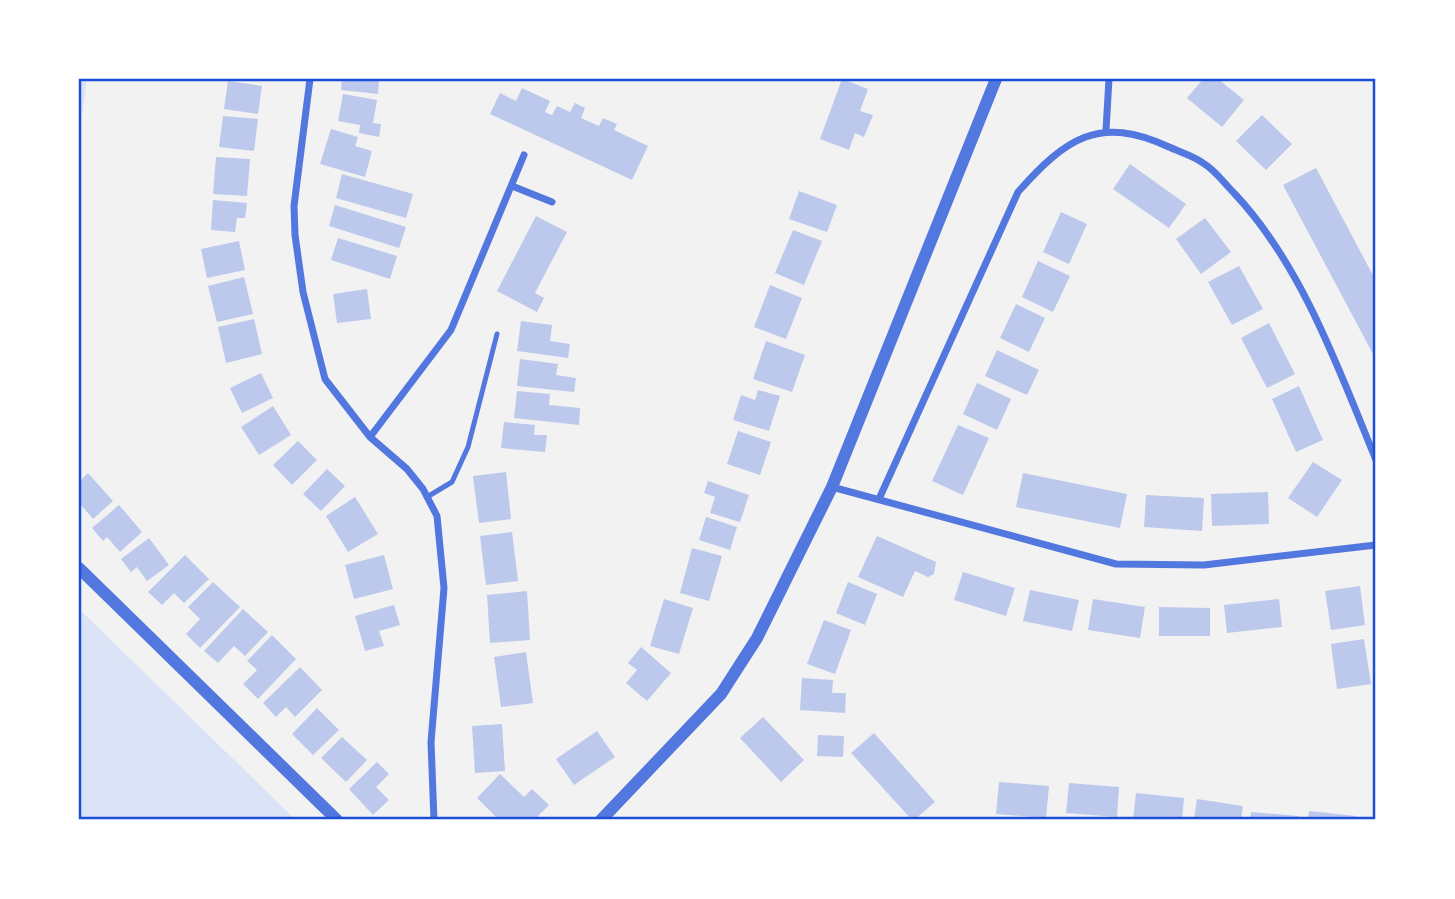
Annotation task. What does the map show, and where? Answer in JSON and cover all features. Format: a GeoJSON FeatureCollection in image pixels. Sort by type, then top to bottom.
{"type":"FeatureCollection","features":[{"type":"Feature","properties":{"kind":"street"},"geometry":{"type":"LineString","coordinates":[[310,79],[294,206],[295,235],[303,292],[325,379],[370,437],[407,469],[437,516],[444,588],[432,742],[434,820]]}},
{"type":"Feature","properties":{"kind":"street"},"geometry":{"type":"LineString","coordinates":[[601,820],[721,694],[757,638],[832,487],[996,79]]}},
{"type":"Feature","properties":{"kind":"street"},"geometry":{"type":"LineString","coordinates":[[1106,130],[1109,79]]}},
{"type":"Feature","properties":{"kind":"street"},"geometry":{"type":"LineString","coordinates":[[879,499],[1018,192],[1043,163],[1076,141],[1106,130],[1146,136],[1203,162],[1244,204],[1268,234],[1325,335],[1376,460]]}},
{"type":"Feature","properties":{"kind":"street"},"geometry":{"type":"LineString","coordinates":[[370,437],[451,330],[524,155]]}},
{"type":"Feature","properties":{"kind":"street"},"geometry":{"type":"LineString","coordinates":[[512,186],[552,202]]}},
{"type":"Feature","properties":{"kind":"street"},"geometry":{"type":"LineString","coordinates":[[832,487],[1116,564],[1204,565],[1376,545]]}},
{"type":"Feature","properties":{"kind":"street"},"geometry":{"type":"LineString","coordinates":[[79,568],[337,820]]}},
{"type":"Feature","properties":{"kind":"lane"},"geometry":{"type":"LineString","coordinates":[[427,497],[452,482],[468,447],[497,334]]}},
{"type":"Feature","properties":{"kind":"shaded area"},"geometry":{"type":"Polygon","coordinates":[[[79,79],[87,79],[79,135],[79,79]]]}},
{"type":"Feature","properties":{"kind":"shaded area"},"geometry":{"type":"Polygon","coordinates":[[[79,609],[296,820],[79,820],[79,609]]]}},
{"type":"Feature","properties":{"kind":"building"},"geometry":{"type":"Polygon","coordinates":[[[342,79],[379,79],[378,94],[341,90],[342,79]]]}},
{"type":"Feature","properties":{"kind":"building"},"geometry":{"type":"Polygon","coordinates":[[[842,79],[868,89],[860,111],[873,115],[864,137],[855,133],[849,150],[820,139],[842,79]]]}},
{"type":"Feature","properties":{"kind":"building"},"geometry":{"type":"Polygon","coordinates":[[[1203,79],[1218,79],[1244,100],[1222,127],[1187,98],[1203,79]]]}},
{"type":"Feature","properties":{"kind":"building"},"geometry":{"type":"Polygon","coordinates":[[[228,81],[262,86],[258,114],[224,109],[228,81]]]}},
{"type":"Feature","properties":{"kind":"building"},"geometry":{"type":"Polygon","coordinates":[[[522,88],[550,101],[545,112],[552,115],[557,106],[570,112],[575,103],[585,108],[581,118],[599,126],[603,118],[617,124],[614,130],[648,146],[632,180],[490,114],[500,93],[516,101],[522,88]]]}},
{"type":"Feature","properties":{"kind":"building"},"geometry":{"type":"Polygon","coordinates":[[[343,94],[377,100],[373,123],[381,124],[379,137],[359,133],[360,125],[338,121],[343,94]]]}},
{"type":"Feature","properties":{"kind":"building"},"geometry":{"type":"Polygon","coordinates":[[[1262,115],[1292,144],[1266,170],[1236,141],[1262,115]]]}},
{"type":"Feature","properties":{"kind":"building"},"geometry":{"type":"Polygon","coordinates":[[[223,116],[258,119],[254,151],[219,147],[223,116]]]}},
{"type":"Feature","properties":{"kind":"building"},"geometry":{"type":"Polygon","coordinates":[[[331,129],[358,137],[355,146],[372,151],[365,177],[320,164],[331,129]]]}},
{"type":"Feature","properties":{"kind":"building"},"geometry":{"type":"Polygon","coordinates":[[[216,157],[250,159],[247,196],[213,194],[216,157]]]}},
{"type":"Feature","properties":{"kind":"building"},"geometry":{"type":"Polygon","coordinates":[[[1130,164],[1186,204],[1169,228],[1113,189],[1130,164]]]}},
{"type":"Feature","properties":{"kind":"building"},"geometry":{"type":"Polygon","coordinates":[[[1316,168],[1376,281],[1376,353],[1373,354],[1283,185],[1316,168]]]}},
{"type":"Feature","properties":{"kind":"building"},"geometry":{"type":"Polygon","coordinates":[[[342,174],[413,194],[406,218],[336,198],[342,174]]]}},
{"type":"Feature","properties":{"kind":"building"},"geometry":{"type":"Polygon","coordinates":[[[799,191],[837,205],[827,232],[789,219],[799,191]]]}},
{"type":"Feature","properties":{"kind":"building"},"geometry":{"type":"Polygon","coordinates":[[[213,200],[247,203],[245,218],[237,218],[235,232],[211,230],[213,200]]]}},
{"type":"Feature","properties":{"kind":"building"},"geometry":{"type":"Polygon","coordinates":[[[335,205],[406,227],[399,248],[329,226],[335,205]]]}},
{"type":"Feature","properties":{"kind":"building"},"geometry":{"type":"Polygon","coordinates":[[[1061,212],[1087,224],[1069,264],[1043,252],[1061,212]]]}},
{"type":"Feature","properties":{"kind":"building"},"geometry":{"type":"Polygon","coordinates":[[[536,216],[567,232],[535,293],[544,298],[537,312],[497,291],[536,216]]]}},
{"type":"Feature","properties":{"kind":"building"},"geometry":{"type":"Polygon","coordinates":[[[1205,218],[1231,252],[1201,274],[1176,239],[1205,218]]]}},
{"type":"Feature","properties":{"kind":"building"},"geometry":{"type":"Polygon","coordinates":[[[793,230],[822,241],[804,285],[775,273],[793,230]]]}},
{"type":"Feature","properties":{"kind":"building"},"geometry":{"type":"Polygon","coordinates":[[[338,238],[397,256],[390,279],[331,260],[338,238]]]}},
{"type":"Feature","properties":{"kind":"building"},"geometry":{"type":"Polygon","coordinates":[[[239,241],[245,270],[207,278],[201,249],[239,241]]]}},
{"type":"Feature","properties":{"kind":"building"},"geometry":{"type":"Polygon","coordinates":[[[1038,261],[1070,276],[1053,312],[1022,297],[1038,261]]]}},
{"type":"Feature","properties":{"kind":"building"},"geometry":{"type":"Polygon","coordinates":[[[1239,266],[1263,309],[1232,325],[1208,282],[1239,266]]]}},
{"type":"Feature","properties":{"kind":"building"},"geometry":{"type":"Polygon","coordinates":[[[244,277],[253,314],[217,322],[208,286],[244,277]]]}},
{"type":"Feature","properties":{"kind":"building"},"geometry":{"type":"Polygon","coordinates":[[[770,285],[802,298],[786,339],[754,327],[770,285]]]}},
{"type":"Feature","properties":{"kind":"building"},"geometry":{"type":"Polygon","coordinates":[[[367,289],[371,319],[337,323],[333,294],[367,289]]]}},
{"type":"Feature","properties":{"kind":"building"},"geometry":{"type":"Polygon","coordinates":[[[1016,304],[1045,318],[1029,352],[1000,338],[1016,304]]]}},
{"type":"Feature","properties":{"kind":"building"},"geometry":{"type":"Polygon","coordinates":[[[254,319],[262,354],[226,363],[218,327],[254,319]]]}},
{"type":"Feature","properties":{"kind":"building"},"geometry":{"type":"Polygon","coordinates":[[[521,321],[552,325],[550,341],[570,344],[568,358],[517,351],[521,321]]]}},
{"type":"Feature","properties":{"kind":"building"},"geometry":{"type":"Polygon","coordinates":[[[1269,323],[1295,374],[1267,388],[1241,338],[1269,323]]]}},
{"type":"Feature","properties":{"kind":"building"},"geometry":{"type":"Polygon","coordinates":[[[766,341],[805,355],[792,392],[753,379],[766,341]]]}},
{"type":"Feature","properties":{"kind":"building"},"geometry":{"type":"Polygon","coordinates":[[[997,350],[1039,370],[1027,395],[985,376],[997,350]]]}},
{"type":"Feature","properties":{"kind":"building"},"geometry":{"type":"Polygon","coordinates":[[[520,359],[558,364],[556,375],[576,378],[574,392],[517,386],[520,359]]]}},
{"type":"Feature","properties":{"kind":"building"},"geometry":{"type":"Polygon","coordinates":[[[261,373],[273,398],[242,413],[230,388],[261,373]]]}},
{"type":"Feature","properties":{"kind":"building"},"geometry":{"type":"Polygon","coordinates":[[[977,383],[1011,399],[997,430],[963,414],[977,383]]]}},
{"type":"Feature","properties":{"kind":"building"},"geometry":{"type":"Polygon","coordinates":[[[1299,386],[1323,440],[1296,452],[1272,399],[1299,386]]]}},
{"type":"Feature","properties":{"kind":"building"},"geometry":{"type":"Polygon","coordinates":[[[758,390],[780,396],[769,431],[733,420],[741,395],[755,400],[758,390]]]}},
{"type":"Feature","properties":{"kind":"building"},"geometry":{"type":"Polygon","coordinates":[[[517,391],[550,394],[549,405],[580,408],[579,425],[514,418],[517,391]]]}},
{"type":"Feature","properties":{"kind":"building"},"geometry":{"type":"Polygon","coordinates":[[[273,406],[291,435],[259,455],[241,427],[273,406]]]}},
{"type":"Feature","properties":{"kind":"building"},"geometry":{"type":"Polygon","coordinates":[[[504,422],[535,425],[534,435],[547,435],[545,452],[501,448],[504,422]]]}},
{"type":"Feature","properties":{"kind":"building"},"geometry":{"type":"Polygon","coordinates":[[[958,425],[989,438],[963,495],[932,481],[958,425]]]}},
{"type":"Feature","properties":{"kind":"building"},"geometry":{"type":"Polygon","coordinates":[[[738,431],[771,442],[760,475],[727,464],[738,431]]]}},
{"type":"Feature","properties":{"kind":"building"},"geometry":{"type":"Polygon","coordinates":[[[298,441],[317,460],[292,485],[273,465],[298,441]]]}},
{"type":"Feature","properties":{"kind":"building"},"geometry":{"type":"Polygon","coordinates":[[[1313,462],[1342,480],[1317,517],[1288,498],[1313,462]]]}},
{"type":"Feature","properties":{"kind":"building"},"geometry":{"type":"Polygon","coordinates":[[[327,469],[345,486],[321,511],[303,494],[327,469]]]}},
{"type":"Feature","properties":{"kind":"building"},"geometry":{"type":"Polygon","coordinates":[[[506,472],[511,519],[479,523],[473,476],[506,472]]]}},
{"type":"Feature","properties":{"kind":"building"},"geometry":{"type":"Polygon","coordinates":[[[88,473],[113,501],[93,519],[81,505],[79,507],[79,482],[88,473]]]}},
{"type":"Feature","properties":{"kind":"building"},"geometry":{"type":"Polygon","coordinates":[[[1023,473],[1127,494],[1120,528],[1016,507],[1023,473]]]}},
{"type":"Feature","properties":{"kind":"building"},"geometry":{"type":"Polygon","coordinates":[[[708,481],[749,495],[740,522],[710,513],[715,497],[704,493],[708,481]]]}},
{"type":"Feature","properties":{"kind":"building"},"geometry":{"type":"Polygon","coordinates":[[[1268,492],[1269,524],[1212,526],[1211,494],[1268,492]]]}},
{"type":"Feature","properties":{"kind":"building"},"geometry":{"type":"Polygon","coordinates":[[[1146,495],[1204,498],[1202,531],[1144,527],[1146,495]]]}},
{"type":"Feature","properties":{"kind":"building"},"geometry":{"type":"Polygon","coordinates":[[[355,497],[378,534],[348,552],[326,516],[355,497]]]}},
{"type":"Feature","properties":{"kind":"building"},"geometry":{"type":"Polygon","coordinates":[[[119,505],[142,532],[120,552],[107,537],[103,541],[92,528],[119,505]]]}},
{"type":"Feature","properties":{"kind":"building"},"geometry":{"type":"Polygon","coordinates":[[[706,517],[737,527],[730,550],[699,540],[706,517]]]}},
{"type":"Feature","properties":{"kind":"building"},"geometry":{"type":"Polygon","coordinates":[[[512,532],[518,581],[486,585],[480,536],[512,532]]]}},
{"type":"Feature","properties":{"kind":"building"},"geometry":{"type":"Polygon","coordinates":[[[877,536],[936,562],[934,574],[928,577],[915,571],[903,597],[858,577],[877,536]]]}},
{"type":"Feature","properties":{"kind":"building"},"geometry":{"type":"Polygon","coordinates":[[[149,538],[169,565],[147,581],[137,567],[131,572],[121,559],[149,538]]]}},
{"type":"Feature","properties":{"kind":"building"},"geometry":{"type":"Polygon","coordinates":[[[692,548],[722,556],[709,601],[680,593],[692,548]]]}},
{"type":"Feature","properties":{"kind":"building"},"geometry":{"type":"Polygon","coordinates":[[[185,555],[209,579],[184,603],[174,593],[162,605],[148,592],[185,555]]]}},
{"type":"Feature","properties":{"kind":"building"},"geometry":{"type":"Polygon","coordinates":[[[384,555],[393,589],[354,599],[345,565],[384,555]]]}},
{"type":"Feature","properties":{"kind":"building"},"geometry":{"type":"Polygon","coordinates":[[[963,572],[1015,588],[1006,616],[954,600],[963,572]]]}},
{"type":"Feature","properties":{"kind":"building"},"geometry":{"type":"Polygon","coordinates":[[[213,582],[240,607],[200,648],[186,634],[200,619],[188,607],[213,582]]]}},
{"type":"Feature","properties":{"kind":"building"},"geometry":{"type":"Polygon","coordinates":[[[848,582],[877,594],[865,625],[836,613],[848,582]]]}},
{"type":"Feature","properties":{"kind":"building"},"geometry":{"type":"Polygon","coordinates":[[[1360,586],[1365,625],[1331,630],[1325,591],[1360,586]]]}},
{"type":"Feature","properties":{"kind":"building"},"geometry":{"type":"Polygon","coordinates":[[[1030,590],[1079,600],[1072,631],[1023,621],[1030,590]]]}},
{"type":"Feature","properties":{"kind":"building"},"geometry":{"type":"Polygon","coordinates":[[[527,591],[530,640],[490,643],[487,595],[527,591]]]}},
{"type":"Feature","properties":{"kind":"building"},"geometry":{"type":"Polygon","coordinates":[[[664,599],[693,608],[679,654],[650,646],[664,599]]]}},
{"type":"Feature","properties":{"kind":"building"},"geometry":{"type":"Polygon","coordinates":[[[1093,599],[1145,607],[1140,638],[1088,630],[1093,599]]]}},
{"type":"Feature","properties":{"kind":"building"},"geometry":{"type":"Polygon","coordinates":[[[1279,599],[1282,627],[1227,633],[1224,605],[1279,599]]]}},
{"type":"Feature","properties":{"kind":"building"},"geometry":{"type":"Polygon","coordinates":[[[394,605],[400,625],[379,631],[384,646],[365,651],[355,616],[394,605]]]}},
{"type":"Feature","properties":{"kind":"building"},"geometry":{"type":"Polygon","coordinates":[[[1159,607],[1210,608],[1210,636],[1159,636],[1159,607]]]}},
{"type":"Feature","properties":{"kind":"building"},"geometry":{"type":"Polygon","coordinates":[[[243,609],[268,632],[245,656],[234,646],[218,663],[204,651],[243,609]]]}},
{"type":"Feature","properties":{"kind":"building"},"geometry":{"type":"Polygon","coordinates":[[[824,620],[851,630],[835,674],[807,664],[824,620]]]}},
{"type":"Feature","properties":{"kind":"building"},"geometry":{"type":"Polygon","coordinates":[[[272,635],[296,659],[258,699],[243,684],[257,670],[247,661],[272,635]]]}},
{"type":"Feature","properties":{"kind":"building"},"geometry":{"type":"Polygon","coordinates":[[[1364,639],[1371,684],[1337,689],[1331,644],[1364,639]]]}},
{"type":"Feature","properties":{"kind":"building"},"geometry":{"type":"Polygon","coordinates":[[[641,647],[671,673],[647,701],[626,683],[637,670],[628,663],[641,647]]]}},
{"type":"Feature","properties":{"kind":"building"},"geometry":{"type":"Polygon","coordinates":[[[526,652],[533,703],[501,707],[494,657],[526,652]]]}},
{"type":"Feature","properties":{"kind":"building"},"geometry":{"type":"Polygon","coordinates":[[[300,667],[322,690],[295,717],[286,707],[276,717],[263,703],[300,667]]]}},
{"type":"Feature","properties":{"kind":"building"},"geometry":{"type":"Polygon","coordinates":[[[802,678],[833,680],[832,693],[846,693],[845,713],[800,710],[802,678]]]}},
{"type":"Feature","properties":{"kind":"building"},"geometry":{"type":"Polygon","coordinates":[[[317,708],[339,730],[313,755],[292,734],[317,708]]]}},
{"type":"Feature","properties":{"kind":"building"},"geometry":{"type":"Polygon","coordinates":[[[763,717],[804,760],[781,782],[740,738],[763,717]]]}},
{"type":"Feature","properties":{"kind":"building"},"geometry":{"type":"Polygon","coordinates":[[[502,724],[505,771],[475,773],[472,726],[502,724]]]}},
{"type":"Feature","properties":{"kind":"building"},"geometry":{"type":"Polygon","coordinates":[[[597,731],[615,757],[574,785],[556,759],[597,731]]]}},
{"type":"Feature","properties":{"kind":"building"},"geometry":{"type":"Polygon","coordinates":[[[874,733],[935,802],[914,820],[851,753],[874,733]]]}},
{"type":"Feature","properties":{"kind":"building"},"geometry":{"type":"Polygon","coordinates":[[[818,735],[844,736],[843,757],[817,756],[818,735]]]}},
{"type":"Feature","properties":{"kind":"building"},"geometry":{"type":"Polygon","coordinates":[[[342,737],[367,760],[346,782],[321,758],[342,737]]]}},
{"type":"Feature","properties":{"kind":"building"},"geometry":{"type":"Polygon","coordinates":[[[377,762],[389,774],[376,787],[389,800],[373,815],[349,789],[377,762]]]}},
{"type":"Feature","properties":{"kind":"building"},"geometry":{"type":"Polygon","coordinates":[[[500,774],[524,797],[532,789],[549,805],[534,820],[499,820],[477,798],[500,774]]]}},
{"type":"Feature","properties":{"kind":"building"},"geometry":{"type":"Polygon","coordinates":[[[999,782],[1049,786],[1046,818],[996,814],[999,782]]]}},
{"type":"Feature","properties":{"kind":"building"},"geometry":{"type":"Polygon","coordinates":[[[1069,783],[1119,787],[1117,817],[1066,813],[1069,783]]]}},
{"type":"Feature","properties":{"kind":"building"},"geometry":{"type":"Polygon","coordinates":[[[1136,793],[1184,798],[1182,820],[1133,820],[1136,793]]]}},
{"type":"Feature","properties":{"kind":"building"},"geometry":{"type":"Polygon","coordinates":[[[1197,799],[1243,806],[1241,820],[1194,820],[1197,799]]]}},
{"type":"Feature","properties":{"kind":"building"},"geometry":{"type":"Polygon","coordinates":[[[1309,811],[1356,816],[1356,820],[1308,820],[1309,811]]]}},
{"type":"Feature","properties":{"kind":"building"},"geometry":{"type":"Polygon","coordinates":[[[1251,812],[1299,816],[1298,820],[1250,820],[1251,812]]]}}]}
